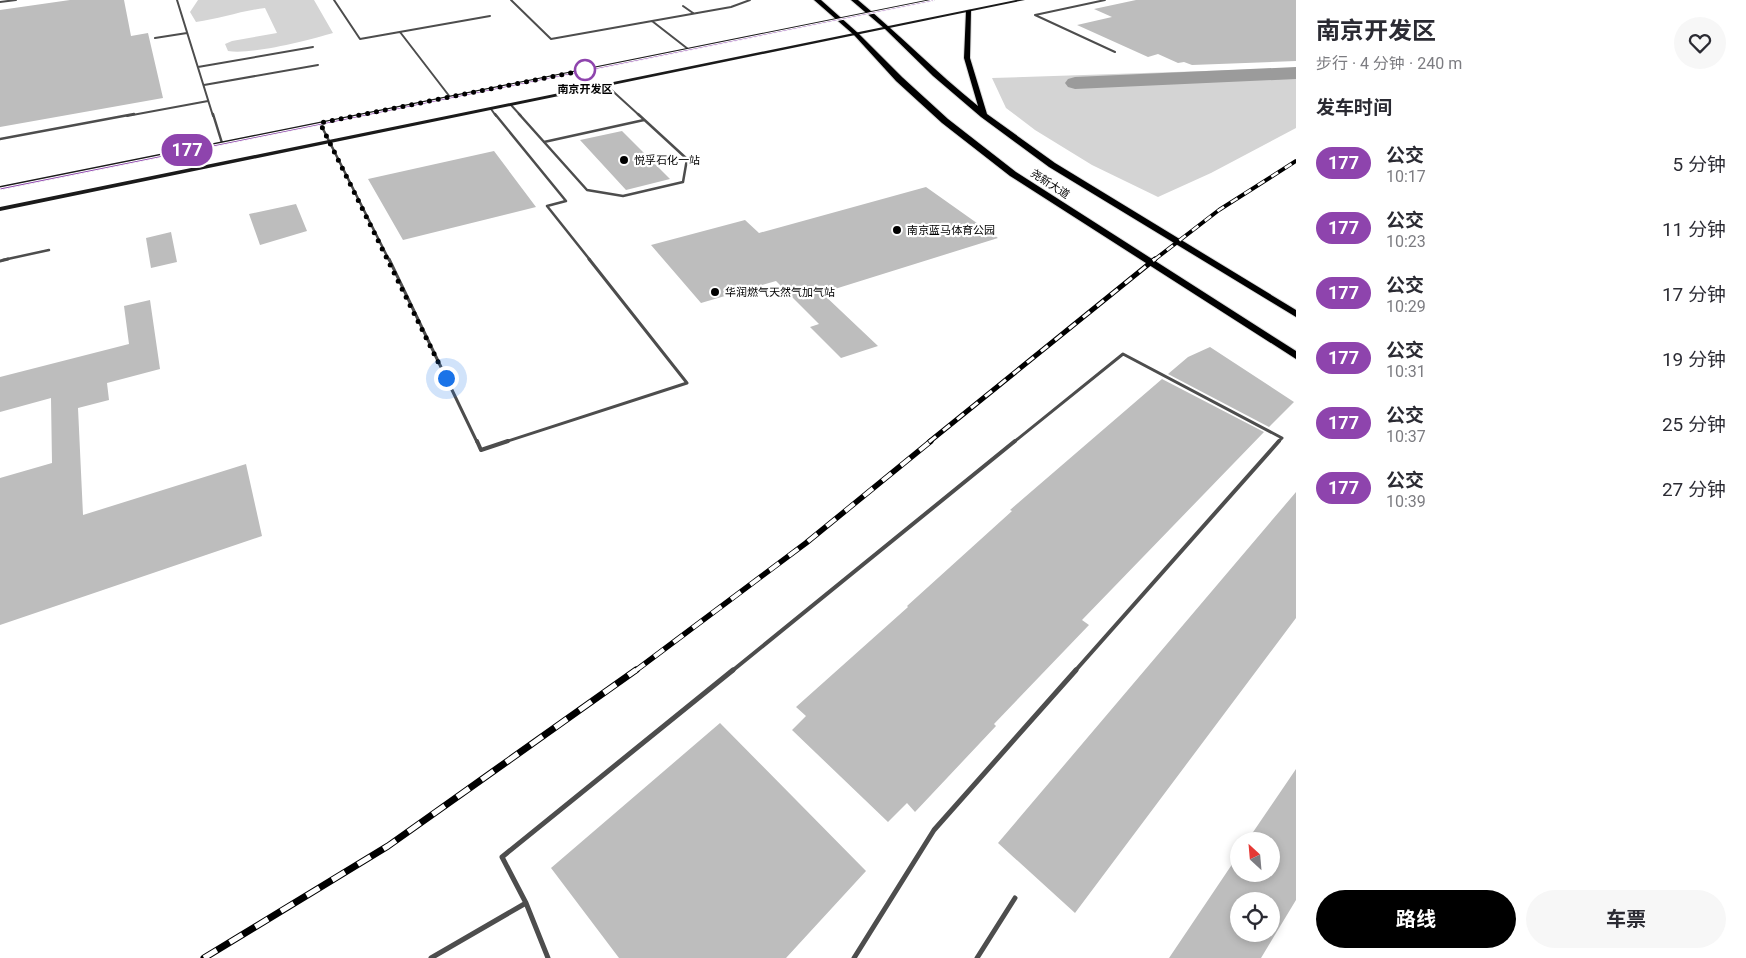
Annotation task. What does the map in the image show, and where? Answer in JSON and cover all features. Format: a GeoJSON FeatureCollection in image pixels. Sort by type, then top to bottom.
{"type":"FeatureCollection","features":[{"type":"Feature","properties":{"kind":"main road","name":"尧新大道"},"geometry":{"type":"LineString","coordinates":[[817,0],[856,34],[898,79],[945,121],[1013,174],[1296,356]]}},
{"type":"Feature","properties":{"kind":"main road","name":"尧新大道"},"geometry":{"type":"LineString","coordinates":[[854,0],[887,28],[935,75],[984,115],[1052,164],[1296,314]]}},
{"type":"Feature","properties":{"kind":"main road"},"geometry":{"type":"LineString","coordinates":[[0,188],[933,0]]}},
{"type":"Feature","properties":{"kind":"main road"},"geometry":{"type":"LineString","coordinates":[[0,209],[1023,0]]}},
{"type":"Feature","properties":{"kind":"main road"},"geometry":{"type":"LineString","coordinates":[[969,11],[967,58],[984,115]]}},
{"type":"Feature","properties":{"kind":"lane"},"geometry":{"type":"LineString","coordinates":[[0,2],[16,0]]}},
{"type":"Feature","properties":{"kind":"lane"},"geometry":{"type":"LineString","coordinates":[[177,0],[222,143]]}},
{"type":"Feature","properties":{"kind":"lane"},"geometry":{"type":"LineString","coordinates":[[334,0],[360,39],[490,16]]}},
{"type":"Feature","properties":{"kind":"lane"},"geometry":{"type":"LineString","coordinates":[[511,0],[552,39],[731,6],[750,0]]}},
{"type":"Feature","properties":{"kind":"lane"},"geometry":{"type":"LineString","coordinates":[[1105,0],[1035,15],[1115,52]]}},
{"type":"Feature","properties":{"kind":"lane"},"geometry":{"type":"LineString","coordinates":[[683,6],[693,13]]}},
{"type":"Feature","properties":{"kind":"lane"},"geometry":{"type":"LineString","coordinates":[[652,21],[688,49]]}},
{"type":"Feature","properties":{"kind":"lane"},"geometry":{"type":"LineString","coordinates":[[400,32],[450,98]]}},
{"type":"Feature","properties":{"kind":"lane"},"geometry":{"type":"LineString","coordinates":[[156,38],[187,33]]}},
{"type":"Feature","properties":{"kind":"lane"},"geometry":{"type":"LineString","coordinates":[[198,67],[313,47]]}},
{"type":"Feature","properties":{"kind":"lane"},"geometry":{"type":"LineString","coordinates":[[204,86],[318,65]]}},
{"type":"Feature","properties":{"kind":"lane"},"geometry":{"type":"LineString","coordinates":[[511,105],[587,190],[623,196],[683,182],[687,159],[606,85]]}},
{"type":"Feature","properties":{"kind":"lane"},"geometry":{"type":"LineString","coordinates":[[0,139],[208,101]]}},
{"type":"Feature","properties":{"kind":"lane"},"geometry":{"type":"LineString","coordinates":[[320,123],[481,450],[687,383],[547,206],[566,202],[491,109]]}},
{"type":"Feature","properties":{"kind":"lane"},"geometry":{"type":"LineString","coordinates":[[544,142],[644,120]]}},
{"type":"Feature","properties":{"kind":"lane"},"geometry":{"type":"LineString","coordinates":[[0,262],[49,250]]}},
{"type":"Feature","properties":{"kind":"lane"},"geometry":{"type":"LineString","coordinates":[[548,958],[526,903],[502,857],[1124,354],[1282,438],[934,830],[854,958]]}},
{"type":"Feature","properties":{"kind":"lane"},"geometry":{"type":"LineString","coordinates":[[977,958],[1015,898]]}},
{"type":"Feature","properties":{"kind":"lane"},"geometry":{"type":"LineString","coordinates":[[431,958],[526,903]]}},
{"type":"Feature","properties":{"kind":"shaded area"},"geometry":{"type":"Polygon","coordinates":[[[198,0],[314,0],[333,33],[265,49],[238,52],[228,51],[225,44],[232,41],[277,33],[265,8],[196,22],[190,12],[198,0]]]}},
{"type":"Feature","properties":{"kind":"shaded area"},"geometry":{"type":"Polygon","coordinates":[[[1296,68],[1296,128],[1211,173],[1158,197],[1092,165],[1035,130],[1006,108],[992,78],[1296,68]]]}},
{"type":"Feature","properties":{"kind":"building"},"geometry":{"type":"Polygon","coordinates":[[[70,0],[124,0],[131,36],[148,33],[163,98],[0,127],[0,10],[70,0]]]}},
{"type":"Feature","properties":{"kind":"building"},"geometry":{"type":"Polygon","coordinates":[[[1136,0],[1296,0],[1296,61],[1192,65],[1184,62],[1178,63],[1158,54],[1148,57],[1077,25],[1112,17],[1094,9],[1136,0]]]}},
{"type":"Feature","properties":{"kind":"building","name":"悦孚石化一站"},"geometry":{"type":"Polygon","coordinates":[[[622,131],[670,179],[626,190],[580,140],[622,131]]]}},
{"type":"Feature","properties":{"kind":"building"},"geometry":{"type":"Polygon","coordinates":[[[494,151],[536,207],[403,240],[368,179],[494,151]]]}},
{"type":"Feature","properties":{"kind":"building"},"geometry":{"type":"Polygon","coordinates":[[[926,187],[998,238],[822,293],[878,346],[841,358],[810,327],[819,324],[776,281],[701,303],[651,245],[745,220],[759,233],[926,187]]]}},
{"type":"Feature","properties":{"kind":"building"},"geometry":{"type":"Polygon","coordinates":[[[296,204],[307,231],[260,245],[249,214],[296,204]]]}},
{"type":"Feature","properties":{"kind":"building"},"geometry":{"type":"Polygon","coordinates":[[[171,232],[177,262],[151,268],[146,238],[171,232]]]}},
{"type":"Feature","properties":{"kind":"building"},"geometry":{"type":"Polygon","coordinates":[[[150,300],[160,369],[107,383],[109,400],[78,408],[83,515],[246,464],[262,536],[0,625],[0,478],[52,463],[51,398],[0,412],[0,377],[129,344],[124,306],[150,300]]]}},
{"type":"Feature","properties":{"kind":"building"},"geometry":{"type":"Polygon","coordinates":[[[1210,347],[1294,402],[1269,427],[1168,374],[1188,357],[1210,347]]]}},
{"type":"Feature","properties":{"kind":"building"},"geometry":{"type":"Polygon","coordinates":[[[1162,379],[1264,432],[1082,620],[1089,625],[994,724],[996,726],[915,812],[907,803],[888,822],[792,730],[806,716],[796,707],[908,607],[1012,511],[1010,510],[1162,379]]]}},
{"type":"Feature","properties":{"kind":"building"},"geometry":{"type":"Polygon","coordinates":[[[1296,492],[1296,618],[1075,913],[998,843],[1296,492]]]}},
{"type":"Feature","properties":{"kind":"building"},"geometry":{"type":"Polygon","coordinates":[[[720,723],[866,871],[786,958],[619,958],[551,868],[720,723]]]}},
{"type":"Feature","properties":{"kind":"building"},"geometry":{"type":"Polygon","coordinates":[[[1296,769],[1296,900],[1280,927],[1280,892],[1230,892],[1230,942],[1271,942],[1261,958],[1169,958],[1230,867],[1230,882],[1280,882],[1280,832],[1253,832],[1296,769]]]}},
{"type":"Feature","properties":{"kind":"waterway"},"geometry":{"type":"LineString","coordinates":[[1075,83],[1296,73]]}},
{"type":"Feature","properties":{"kind":"railway"},"geometry":{"type":"LineString","coordinates":[[1154,260],[1219,210],[1296,161]]}},
{"type":"Feature","properties":{"kind":"railway"},"geometry":{"type":"LineString","coordinates":[[929,442],[1155,259]]}},
{"type":"Feature","properties":{"kind":"railway"},"geometry":{"type":"LineString","coordinates":[[635,671],[806,543],[931,441]]}},
{"type":"Feature","properties":{"kind":"railway"},"geometry":{"type":"LineString","coordinates":[[204,958],[388,846],[636,670]]}},
{"type":"Feature","properties":{"kind":"bus line","name":"177"},"geometry":{"type":"LineString","coordinates":[[0,188],[933,0]]}},
{"type":"Feature","properties":{"kind":"place","name":"南京开发区"},"geometry":{"type":"Point","coordinates":[585,70]}},
{"type":"Feature","properties":{"kind":"place","name":"悦孚石化一站"},"geometry":{"type":"Point","coordinates":[624,160]}},
{"type":"Feature","properties":{"kind":"place","name":"南京蓝马体育公园"},"geometry":{"type":"Point","coordinates":[897,230]}},
{"type":"Feature","properties":{"kind":"place","name":"华润燃气天然气加气站"},"geometry":{"type":"Point","coordinates":[715,292]}},
{"type":"Feature","properties":{"kind":"route"},"geometry":{"type":"LineString","coordinates":[[446,378],[377,234],[320,123],[585,70]]}}]}
